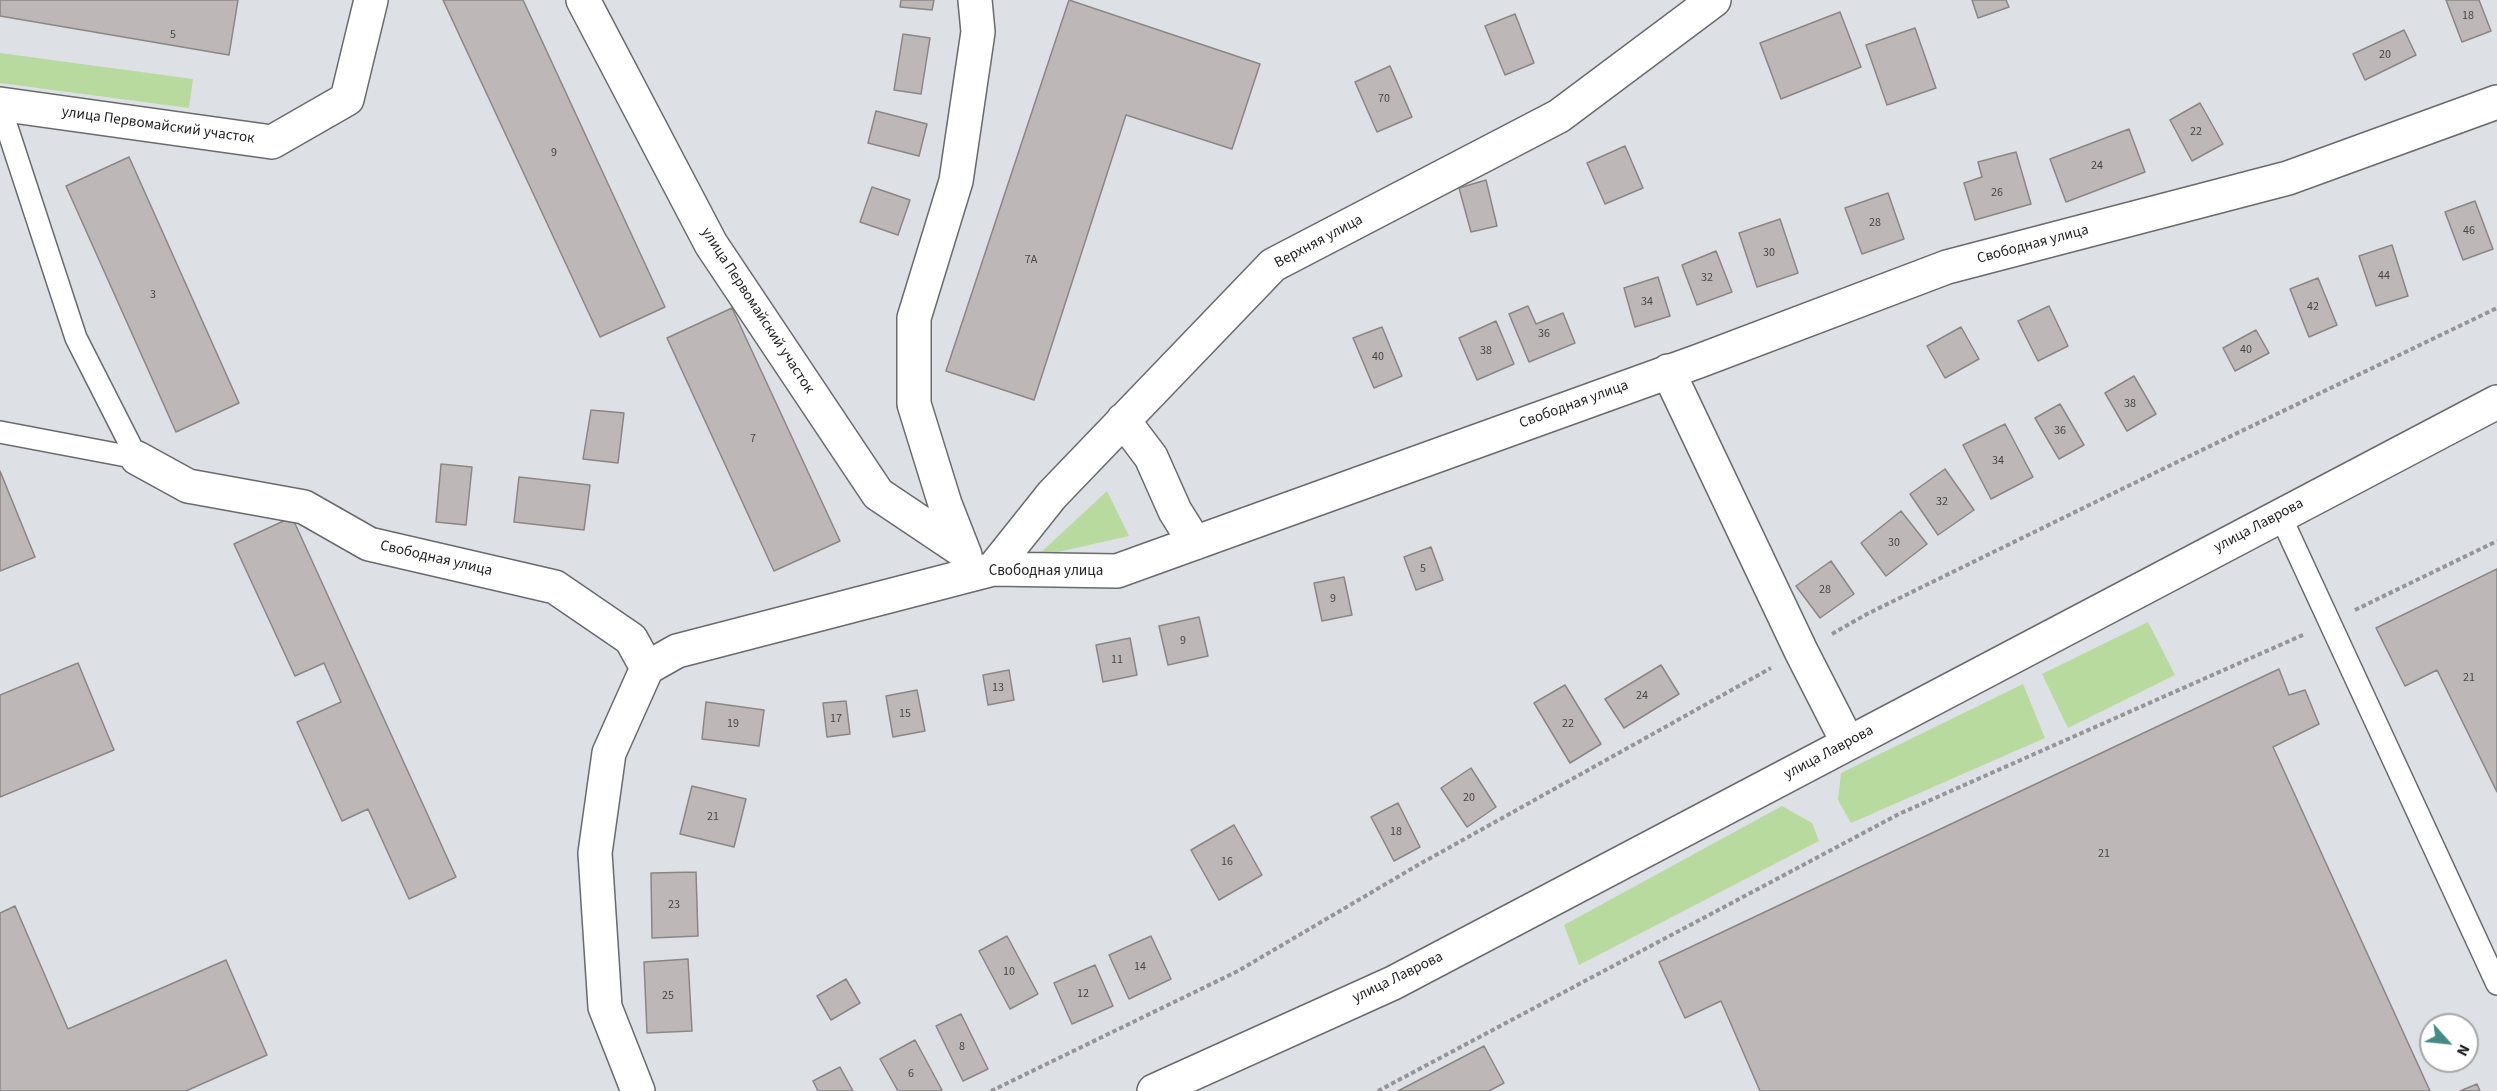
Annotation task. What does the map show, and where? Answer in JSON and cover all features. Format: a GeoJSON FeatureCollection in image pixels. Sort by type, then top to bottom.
{"type":"FeatureCollection","features":[{"type":"Feature","properties":{"kind":"street","name":"улица Первомайский участок"},"geometry":{"type":"LineString","coordinates":[[0,105],[272,142],[347,99],[371,0]]}},
{"type":"Feature","properties":{"kind":"street","name":"улица Первомайский участок"},"geometry":{"type":"LineString","coordinates":[[583,0],[711,244],[878,494],[978,564]]}},
{"type":"Feature","properties":{"kind":"street"},"geometry":{"type":"LineString","coordinates":[[975,0],[978,32],[956,181],[914,318],[914,404],[945,504],[978,564]]}},
{"type":"Feature","properties":{"kind":"street","name":"Верхняя улица"},"geometry":{"type":"LineString","coordinates":[[978,564],[1052,495],[1273,265],[1559,116],[1714,0]]}},
{"type":"Feature","properties":{"kind":"street","name":"Свободная улица"},"geometry":{"type":"LineString","coordinates":[[137,458],[188,486],[304,507],[369,544],[555,587],[631,639],[647,668],[677,651],[978,564],[1117,571],[1947,267],[2288,178],[2497,102]]}},
{"type":"Feature","properties":{"kind":"street"},"geometry":{"type":"LineString","coordinates":[[1668,371],[1801,651],[1848,743]]}},
{"type":"Feature","properties":{"kind":"street","name":"улица Лаврова"},"geometry":{"type":"LineString","coordinates":[[1154,1091],[1393,982],[2497,402]]}},
{"type":"Feature","properties":{"kind":"street"},"geometry":{"type":"LineString","coordinates":[[1123,420],[1151,457],[1175,511],[1195,543]]}},
{"type":"Feature","properties":{"kind":"street"},"geometry":{"type":"LineString","coordinates":[[638,1091],[605,1008],[595,853],[609,753],[647,668]]}},
{"type":"Feature","properties":{"kind":"lane"},"geometry":{"type":"LineString","coordinates":[[0,105],[76,338],[137,458]]}},
{"type":"Feature","properties":{"kind":"lane"},"geometry":{"type":"LineString","coordinates":[[0,432],[137,458]]}},
{"type":"Feature","properties":{"kind":"lane"},"geometry":{"type":"LineString","coordinates":[[2280,515],[2497,984]]}},
{"type":"Feature","properties":{"kind":"path"},"geometry":{"type":"LineString","coordinates":[[991,1091],[1238,971],[1418,865],[1878,609],[2497,308]]}},
{"type":"Feature","properties":{"kind":"path"},"geometry":{"type":"LineString","coordinates":[[1378,1091],[1899,814],[2269,651],[2497,541]]}},
{"type":"Feature","properties":{"kind":"green space"},"geometry":{"type":"Polygon","coordinates":[[[0,53],[193,79],[189,108],[0,83],[0,53]]]}},
{"type":"Feature","properties":{"kind":"green space"},"geometry":{"type":"Polygon","coordinates":[[[1107,491],[1129,536],[1036,557],[1107,491]]]}},
{"type":"Feature","properties":{"kind":"green space"},"geometry":{"type":"Polygon","coordinates":[[[2148,622],[2175,675],[2068,728],[2042,674],[2148,622]]]}},
{"type":"Feature","properties":{"kind":"green space"},"geometry":{"type":"Polygon","coordinates":[[[2023,684],[2045,738],[1851,823],[1838,800],[1841,773],[2023,684]]]}},
{"type":"Feature","properties":{"kind":"green space"},"geometry":{"type":"Polygon","coordinates":[[[1782,806],[1812,823],[1819,841],[1579,965],[1564,925],[1782,806]]]}},
{"type":"Feature","properties":{"kind":"building"},"geometry":{"type":"Polygon","coordinates":[[[0,0],[238,0],[229,55],[0,16],[0,0]]]}},
{"type":"Feature","properties":{"kind":"building"},"geometry":{"type":"Polygon","coordinates":[[[443,0],[523,0],[665,307],[600,337],[443,0]]]}},
{"type":"Feature","properties":{"kind":"building"},"geometry":{"type":"Polygon","coordinates":[[[901,0],[934,0],[932,10],[900,7],[901,0]]]}},
{"type":"Feature","properties":{"kind":"building"},"geometry":{"type":"Polygon","coordinates":[[[1069,0],[1260,64],[1232,149],[1126,115],[1034,400],[946,371],[1069,0]]]}},
{"type":"Feature","properties":{"kind":"building"},"geometry":{"type":"Polygon","coordinates":[[[1972,0],[2006,0],[2009,7],[1978,18],[1972,0]]]}},
{"type":"Feature","properties":{"kind":"building"},"geometry":{"type":"Polygon","coordinates":[[[2446,0],[2479,0],[2491,31],[2462,42],[2446,0]]]}},
{"type":"Feature","properties":{"kind":"building"},"geometry":{"type":"Polygon","coordinates":[[[1840,12],[1861,67],[1781,99],[1760,43],[1840,12]]]}},
{"type":"Feature","properties":{"kind":"building"},"geometry":{"type":"Polygon","coordinates":[[[1515,14],[1534,63],[1505,75],[1485,26],[1515,14]]]}},
{"type":"Feature","properties":{"kind":"building"},"geometry":{"type":"Polygon","coordinates":[[[1915,28],[1936,88],[1887,105],[1866,45],[1915,28]]]}},
{"type":"Feature","properties":{"kind":"building"},"geometry":{"type":"Polygon","coordinates":[[[2404,30],[2416,55],[2365,80],[2353,54],[2404,30]]]}},
{"type":"Feature","properties":{"kind":"building"},"geometry":{"type":"Polygon","coordinates":[[[903,34],[930,38],[921,94],[894,90],[903,34]]]}},
{"type":"Feature","properties":{"kind":"building"},"geometry":{"type":"Polygon","coordinates":[[[1390,66],[1412,117],[1377,132],[1355,82],[1390,66]]]}},
{"type":"Feature","properties":{"kind":"building"},"geometry":{"type":"Polygon","coordinates":[[[2200,103],[2223,144],[2192,161],[2170,120],[2200,103]]]}},
{"type":"Feature","properties":{"kind":"building"},"geometry":{"type":"Polygon","coordinates":[[[876,111],[927,124],[919,156],[868,143],[876,111]]]}},
{"type":"Feature","properties":{"kind":"building"},"geometry":{"type":"Polygon","coordinates":[[[2129,129],[2145,172],[2066,202],[2050,159],[2129,129]]]}},
{"type":"Feature","properties":{"kind":"building"},"geometry":{"type":"Polygon","coordinates":[[[1625,146],[1643,188],[1605,204],[1587,163],[1625,146]]]}},
{"type":"Feature","properties":{"kind":"building"},"geometry":{"type":"Polygon","coordinates":[[[2016,152],[2031,204],[1975,220],[1964,183],[1982,177],[1978,162],[2016,152]]]}},
{"type":"Feature","properties":{"kind":"building"},"geometry":{"type":"Polygon","coordinates":[[[129,157],[239,403],[176,432],[66,186],[129,157]]]}},
{"type":"Feature","properties":{"kind":"building"},"geometry":{"type":"Polygon","coordinates":[[[1486,180],[1497,226],[1471,232],[1459,188],[1486,180]]]}},
{"type":"Feature","properties":{"kind":"building"},"geometry":{"type":"Polygon","coordinates":[[[872,187],[910,200],[898,235],[860,222],[872,187]]]}},
{"type":"Feature","properties":{"kind":"building"},"geometry":{"type":"Polygon","coordinates":[[[1888,193],[1904,239],[1862,254],[1845,208],[1888,193]]]}},
{"type":"Feature","properties":{"kind":"building"},"geometry":{"type":"Polygon","coordinates":[[[2475,201],[2493,249],[2463,260],[2445,212],[2475,201]]]}},
{"type":"Feature","properties":{"kind":"building"},"geometry":{"type":"Polygon","coordinates":[[[1780,219],[1798,273],[1757,287],[1739,233],[1780,219]]]}},
{"type":"Feature","properties":{"kind":"building"},"geometry":{"type":"Polygon","coordinates":[[[2392,245],[2408,296],[2376,306],[2359,256],[2392,245]]]}},
{"type":"Feature","properties":{"kind":"building"},"geometry":{"type":"Polygon","coordinates":[[[1716,251],[1732,292],[1697,305],[1682,265],[1716,251]]]}},
{"type":"Feature","properties":{"kind":"building"},"geometry":{"type":"Polygon","coordinates":[[[1658,277],[1670,316],[1635,327],[1624,288],[1658,277]]]}},
{"type":"Feature","properties":{"kind":"building"},"geometry":{"type":"Polygon","coordinates":[[[2318,278],[2337,325],[2309,337],[2290,289],[2318,278]]]}},
{"type":"Feature","properties":{"kind":"building"},"geometry":{"type":"Polygon","coordinates":[[[1528,306],[1536,324],[1563,313],[1575,343],[1529,362],[1509,314],[1528,306]]]}},
{"type":"Feature","properties":{"kind":"building"},"geometry":{"type":"Polygon","coordinates":[[[2049,306],[2068,346],[2038,361],[2018,321],[2049,306]]]}},
{"type":"Feature","properties":{"kind":"building"},"geometry":{"type":"Polygon","coordinates":[[[732,308],[840,541],[774,571],[667,338],[732,308]]]}},
{"type":"Feature","properties":{"kind":"building"},"geometry":{"type":"Polygon","coordinates":[[[1496,321],[1514,364],[1477,380],[1459,338],[1496,321]]]}},
{"type":"Feature","properties":{"kind":"building"},"geometry":{"type":"Polygon","coordinates":[[[1382,327],[1402,376],[1374,388],[1353,338],[1382,327]]]}},
{"type":"Feature","properties":{"kind":"building"},"geometry":{"type":"Polygon","coordinates":[[[1961,327],[1979,359],[1945,378],[1927,346],[1961,327]]]}},
{"type":"Feature","properties":{"kind":"building"},"geometry":{"type":"Polygon","coordinates":[[[2256,330],[2269,353],[2235,371],[2223,348],[2256,330]]]}},
{"type":"Feature","properties":{"kind":"building"},"geometry":{"type":"Polygon","coordinates":[[[2134,376],[2156,414],[2127,431],[2105,393],[2134,376]]]}},
{"type":"Feature","properties":{"kind":"building"},"geometry":{"type":"Polygon","coordinates":[[[2060,404],[2084,445],[2059,459],[2035,418],[2060,404]]]}},
{"type":"Feature","properties":{"kind":"building"},"geometry":{"type":"Polygon","coordinates":[[[591,410],[624,413],[618,463],[583,459],[591,410]]]}},
{"type":"Feature","properties":{"kind":"building"},"geometry":{"type":"Polygon","coordinates":[[[2005,424],[2033,477],[1991,499],[1963,445],[2005,424]]]}},
{"type":"Feature","properties":{"kind":"building"},"geometry":{"type":"Polygon","coordinates":[[[441,464],[472,467],[466,525],[436,522],[441,464]]]}},
{"type":"Feature","properties":{"kind":"building"},"geometry":{"type":"Polygon","coordinates":[[[1945,469],[1974,510],[1938,535],[1910,494],[1945,469]]]}},
{"type":"Feature","properties":{"kind":"building"},"geometry":{"type":"Polygon","coordinates":[[[0,471],[35,557],[0,571],[0,471]]]}},
{"type":"Feature","properties":{"kind":"building"},"geometry":{"type":"Polygon","coordinates":[[[519,477],[590,485],[584,530],[514,522],[519,477]]]}},
{"type":"Feature","properties":{"kind":"building"},"geometry":{"type":"Polygon","coordinates":[[[1901,511],[1927,544],[1886,576],[1861,543],[1901,511]]]}},
{"type":"Feature","properties":{"kind":"building"},"geometry":{"type":"Polygon","coordinates":[[[292,517],[456,877],[409,899],[368,809],[342,821],[297,722],[341,702],[324,663],[295,676],[234,544],[292,517]]]}},
{"type":"Feature","properties":{"kind":"building"},"geometry":{"type":"Polygon","coordinates":[[[1431,547],[1443,580],[1416,590],[1404,557],[1431,547]]]}},
{"type":"Feature","properties":{"kind":"building"},"geometry":{"type":"Polygon","coordinates":[[[1831,561],[1854,594],[1820,618],[1796,586],[1831,561]]]}},
{"type":"Feature","properties":{"kind":"building"},"geometry":{"type":"Polygon","coordinates":[[[2497,569],[2497,792],[2437,670],[2405,686],[2376,628],[2497,569]]]}},
{"type":"Feature","properties":{"kind":"building"},"geometry":{"type":"Polygon","coordinates":[[[1344,577],[1352,615],[1322,621],[1314,583],[1344,577]]]}},
{"type":"Feature","properties":{"kind":"building"},"geometry":{"type":"Polygon","coordinates":[[[1199,617],[1208,656],[1168,665],[1159,626],[1199,617]]]}},
{"type":"Feature","properties":{"kind":"building"},"geometry":{"type":"Polygon","coordinates":[[[1130,638],[1137,675],[1103,682],[1096,645],[1130,638]]]}},
{"type":"Feature","properties":{"kind":"building"},"geometry":{"type":"Polygon","coordinates":[[[78,663],[114,750],[0,797],[0,695],[78,663]]]}},
{"type":"Feature","properties":{"kind":"building"},"geometry":{"type":"Polygon","coordinates":[[[1661,665],[1679,694],[1624,728],[1605,699],[1661,665]]]}},
{"type":"Feature","properties":{"kind":"building"},"geometry":{"type":"Polygon","coordinates":[[[2279,669],[2289,695],[2305,690],[2319,724],[2273,747],[2419,1067],[2419,1073],[2422,1073],[2430,1091],[1760,1091],[1721,1001],[1685,1018],[1659,962],[2279,669]]]}},
{"type":"Feature","properties":{"kind":"building"},"geometry":{"type":"Polygon","coordinates":[[[1009,670],[1014,700],[988,705],[983,675],[1009,670]]]}},
{"type":"Feature","properties":{"kind":"building"},"geometry":{"type":"Polygon","coordinates":[[[1565,685],[1601,744],[1570,763],[1534,703],[1565,685]]]}},
{"type":"Feature","properties":{"kind":"building"},"geometry":{"type":"Polygon","coordinates":[[[917,690],[925,731],[893,737],[886,696],[917,690]]]}},
{"type":"Feature","properties":{"kind":"building"},"geometry":{"type":"Polygon","coordinates":[[[846,701],[850,734],[827,737],[823,703],[846,701]]]}},
{"type":"Feature","properties":{"kind":"building"},"geometry":{"type":"Polygon","coordinates":[[[706,702],[764,710],[759,746],[702,739],[706,702]]]}},
{"type":"Feature","properties":{"kind":"building"},"geometry":{"type":"Polygon","coordinates":[[[1471,768],[1496,807],[1467,827],[1441,788],[1471,768]]]}},
{"type":"Feature","properties":{"kind":"building"},"geometry":{"type":"Polygon","coordinates":[[[692,786],[746,799],[734,847],[680,834],[692,786]]]}},
{"type":"Feature","properties":{"kind":"building"},"geometry":{"type":"Polygon","coordinates":[[[1398,803],[1420,847],[1394,861],[1371,817],[1398,803]]]}},
{"type":"Feature","properties":{"kind":"building"},"geometry":{"type":"Polygon","coordinates":[[[1234,825],[1262,875],[1219,900],[1191,850],[1234,825]]]}},
{"type":"Feature","properties":{"kind":"building"},"geometry":{"type":"Polygon","coordinates":[[[696,872],[698,936],[652,938],[651,873],[696,872]]]}},
{"type":"Feature","properties":{"kind":"building"},"geometry":{"type":"Polygon","coordinates":[[[15,906],[68,1029],[226,960],[267,1055],[186,1091],[0,1091],[0,913],[15,906]]]}},
{"type":"Feature","properties":{"kind":"building"},"geometry":{"type":"Polygon","coordinates":[[[1007,936],[1038,994],[1010,1009],[979,951],[1007,936]]]}},
{"type":"Feature","properties":{"kind":"building"},"geometry":{"type":"Polygon","coordinates":[[[1151,936],[1171,979],[1129,999],[1109,955],[1151,936]]]}},
{"type":"Feature","properties":{"kind":"building"},"geometry":{"type":"Polygon","coordinates":[[[688,959],[692,1031],[647,1033],[644,962],[688,959]]]}},
{"type":"Feature","properties":{"kind":"building"},"geometry":{"type":"Polygon","coordinates":[[[1095,965],[1113,1006],[1072,1024],[1054,983],[1095,965]]]}},
{"type":"Feature","properties":{"kind":"building"},"geometry":{"type":"Polygon","coordinates":[[[846,979],[860,1003],[831,1020],[817,996],[846,979]]]}},
{"type":"Feature","properties":{"kind":"building"},"geometry":{"type":"Polygon","coordinates":[[[961,1014],[988,1069],[963,1081],[936,1026],[961,1014]]]}},
{"type":"Feature","properties":{"kind":"building"},"geometry":{"type":"Polygon","coordinates":[[[915,1040],[942,1090],[898,1091],[880,1059],[915,1040]]]}},
{"type":"Feature","properties":{"kind":"building"},"geometry":{"type":"Polygon","coordinates":[[[1484,1046],[1504,1083],[1489,1091],[1398,1091],[1484,1046]]]}},
{"type":"Feature","properties":{"kind":"building"},"geometry":{"type":"Polygon","coordinates":[[[840,1067],[853,1091],[818,1091],[813,1081],[840,1067]]]}},
{"type":"Feature","properties":{"kind":"building"},"geometry":{"type":"Polygon","coordinates":[[[2477,1084],[2480,1091],[2460,1091],[2477,1084]]]}}]}
